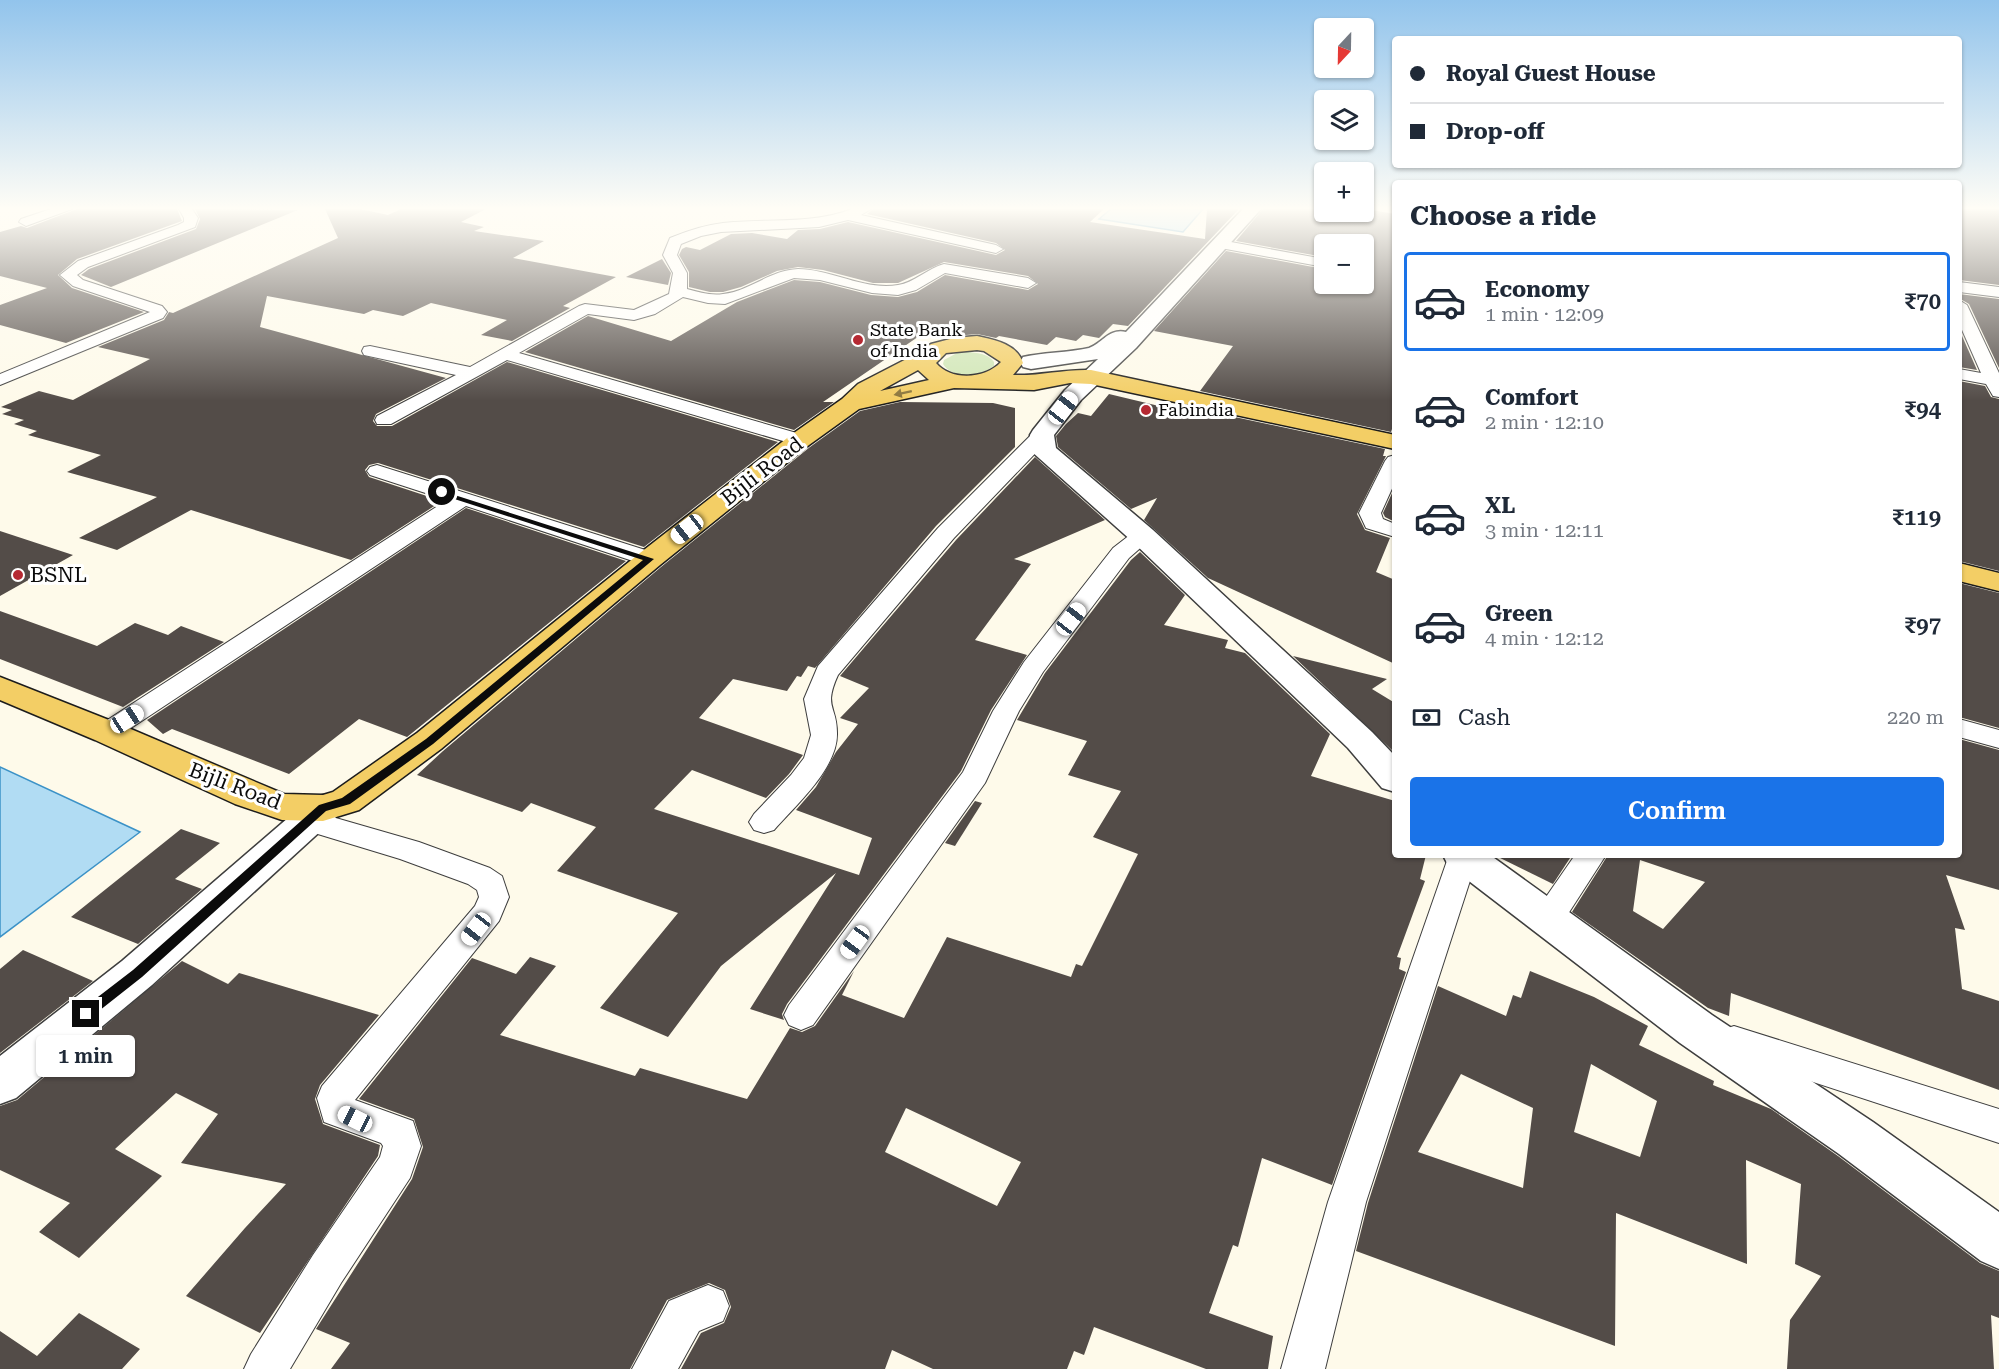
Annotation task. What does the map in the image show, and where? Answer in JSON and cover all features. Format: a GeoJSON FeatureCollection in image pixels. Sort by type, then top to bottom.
{"type":"FeatureCollection","features":[{"type":"Feature","properties":{"kind":"main road","name":"Bijli Road"},"geometry":{"type":"LineString","coordinates":[[0,688],[107,732],[248,795],[315,815],[346,801],[429,741],[650,559],[876,382],[946,346],[977,344],[1003,350],[1021,360],[1081,377],[1392,441]]}},
{"type":"Feature","properties":{"kind":"main road"},"geometry":{"type":"LineString","coordinates":[[926,357],[924,364],[928,370],[938,376],[961,381],[1034,383],[1081,377]]}},
{"type":"Feature","properties":{"kind":"main road"},"geometry":{"type":"LineString","coordinates":[[961,381],[998,376],[1008,370],[1012,363],[1021,360]]}},
{"type":"Feature","properties":{"kind":"main road","name":"Bijli Road"},"geometry":{"type":"LineString","coordinates":[[850,404],[961,381]]}},
{"type":"Feature","properties":{"kind":"main road"},"geometry":{"type":"LineString","coordinates":[[1962,573],[1999,582]]}},
{"type":"Feature","properties":{"kind":"street"},"geometry":{"type":"LineString","coordinates":[[0,380],[157,315],[159,312],[156,309],[78,283],[68,275],[71,273]]}},
{"type":"Feature","properties":{"kind":"street"},"geometry":{"type":"LineString","coordinates":[[384,420],[473,373],[585,309],[642,314],[675,297],[679,292],[680,273]]}},
{"type":"Feature","properties":{"kind":"street"},"geometry":{"type":"LineString","coordinates":[[679,292],[711,299],[725,298],[797,273],[898,290],[909,287],[932,273]]}},
{"type":"Feature","properties":{"kind":"street"},"geometry":{"type":"LineString","coordinates":[[975,273],[1028,283]]}},
{"type":"Feature","properties":{"kind":"street"},"geometry":{"type":"LineString","coordinates":[[1021,360],[1086,356],[1110,345],[1179,273]]}},
{"type":"Feature","properties":{"kind":"street"},"geometry":{"type":"LineString","coordinates":[[764,822],[815,764],[819,756],[824,733],[818,702],[819,689],[827,672],[946,533],[1042,435],[1073,395],[1081,377],[1128,343],[1193,273]]}},
{"type":"Feature","properties":{"kind":"street"},"geometry":{"type":"LineString","coordinates":[[1962,286],[1999,292]]}},
{"type":"Feature","properties":{"kind":"street"},"geometry":{"type":"LineString","coordinates":[[1962,312],[1996,386]]}},
{"type":"Feature","properties":{"kind":"street"},"geometry":{"type":"LineString","coordinates":[[370,351],[473,373]]}},
{"type":"Feature","properties":{"kind":"street"},"geometry":{"type":"LineString","coordinates":[[505,354],[800,440]]}},
{"type":"Feature","properties":{"kind":"street"},"geometry":{"type":"LineString","coordinates":[[1962,375],[1996,386]]}},
{"type":"Feature","properties":{"kind":"street"},"geometry":{"type":"LineString","coordinates":[[1042,435],[1044,451],[1057,465],[1143,536],[1360,740],[1392,776]]}},
{"type":"Feature","properties":{"kind":"street"},"geometry":{"type":"LineString","coordinates":[[1392,467],[1370,513],[1374,524],[1392,530]]}},
{"type":"Feature","properties":{"kind":"street"},"geometry":{"type":"LineString","coordinates":[[377,471],[650,559]]}},
{"type":"Feature","properties":{"kind":"street"},"geometry":{"type":"LineString","coordinates":[[107,732],[463,499]]}},
{"type":"Feature","properties":{"kind":"street"},"geometry":{"type":"LineString","coordinates":[[801,1015],[975,776],[1006,711],[1033,668],[1121,553],[1143,536]]}},
{"type":"Feature","properties":{"kind":"street"},"geometry":{"type":"LineString","coordinates":[[1962,729],[1999,739]]}},
{"type":"Feature","properties":{"kind":"street"},"geometry":{"type":"LineString","coordinates":[[0,1083],[137,973],[315,815],[479,876],[492,884],[494,897],[488,912],[335,1098],[337,1110],[355,1119],[391,1128],[400,1133],[402,1146],[397,1165],[327,1269],[266,1369]]}},
{"type":"Feature","properties":{"kind":"street"},"geometry":{"type":"LineString","coordinates":[[1303,1369],[1347,1202],[1461,858]]}},
{"type":"Feature","properties":{"kind":"street"},"geometry":{"type":"LineString","coordinates":[[1466,858],[1696,1029],[1847,1131],[1999,1243]]}},
{"type":"Feature","properties":{"kind":"street"},"geometry":{"type":"LineString","coordinates":[[1548,919],[1589,858]]}},
{"type":"Feature","properties":{"kind":"street"},"geometry":{"type":"LineString","coordinates":[[1696,1029],[1999,1126]]}},
{"type":"Feature","properties":{"kind":"street"},"geometry":{"type":"LineString","coordinates":[[654,1369],[684,1316],[708,1306]]}},
{"type":"Feature","properties":{"kind":"green space"},"geometry":{"type":"Polygon","coordinates":[[[967,352],[989,357],[994,362],[994,366],[982,372],[967,375],[953,372],[943,364],[944,360],[957,353],[967,352]]]}},
{"type":"Feature","properties":{"kind":"water"},"geometry":{"type":"Polygon","coordinates":[[[0,767],[140,832],[0,937],[0,767]]]}},
{"type":"Feature","properties":{"kind":"building"},"geometry":{"type":"Polygon","coordinates":[[[0,273],[61,273],[58,275],[72,288],[144,312],[66,343],[0,325],[0,305],[47,288],[0,276],[0,273]]]}},
{"type":"Feature","properties":{"kind":"building"},"geometry":{"type":"Polygon","coordinates":[[[84,273],[145,273],[111,287],[81,275],[84,273]]]}},
{"type":"Feature","properties":{"kind":"building"},"geometry":{"type":"Polygon","coordinates":[[[261,273],[594,273],[616,277],[563,306],[570,308],[512,341],[481,335],[507,320],[431,303],[403,316],[373,310],[364,314],[267,296],[260,327],[446,378],[376,414],[373,421],[377,426],[392,426],[507,362],[778,442],[644,547],[378,463],[369,465],[365,470],[369,477],[442,501],[351,560],[191,510],[117,550],[79,538],[157,497],[67,472],[101,455],[28,435],[37,431],[14,424],[24,420],[2,414],[12,410],[1,407],[39,391],[73,400],[150,359],[98,347],[164,320],[169,312],[173,313],[261,273]]]}},
{"type":"Feature","properties":{"kind":"building"},"geometry":{"type":"Polygon","coordinates":[[[634,273],[671,273],[668,285],[626,277],[634,273]]]}},
{"type":"Feature","properties":{"kind":"building"},"geometry":{"type":"Polygon","coordinates":[[[689,273],[773,273],[723,292],[710,292],[689,287],[689,273]]]}},
{"type":"Feature","properties":{"kind":"building"},"geometry":{"type":"Polygon","coordinates":[[[834,273],[920,273],[898,283],[873,283],[834,273]]]}},
{"type":"Feature","properties":{"kind":"building"},"geometry":{"type":"Polygon","coordinates":[[[1009,273],[1178,273],[1128,326],[1113,324],[1099,338],[1083,335],[1076,341],[1056,337],[1047,345],[999,336],[996,338],[977,334],[955,336],[928,330],[823,402],[834,402],[794,430],[525,352],[588,316],[671,341],[737,302],[794,280],[820,282],[871,295],[898,297],[917,292],[945,275],[1028,290],[1038,284],[1028,276],[1009,273]]]}},
{"type":"Feature","properties":{"kind":"building"},"geometry":{"type":"Polygon","coordinates":[[[1206,273],[1314,273],[1314,294],[1374,294],[1374,273],[1392,273],[1391,432],[1200,391],[1233,346],[1154,331],[1206,273]]]}},
{"type":"Feature","properties":{"kind":"building"},"geometry":{"type":"Polygon","coordinates":[[[1962,273],[1999,273],[1999,285],[1962,280],[1962,273]]]}},
{"type":"Feature","properties":{"kind":"building"},"geometry":{"type":"Polygon","coordinates":[[[1962,294],[1999,299],[1999,368],[1969,304],[1962,300],[1962,294]]]}},
{"type":"Feature","properties":{"kind":"building"},"geometry":{"type":"Polygon","coordinates":[[[1962,336],[1977,370],[1962,368],[1962,336]]]}},
{"type":"Feature","properties":{"kind":"building"},"geometry":{"type":"Polygon","coordinates":[[[1962,382],[1985,386],[1991,397],[1999,399],[1999,571],[1962,562],[1962,382]]]}},
{"type":"Feature","properties":{"kind":"building"},"geometry":{"type":"Polygon","coordinates":[[[1109,394],[1184,412],[1188,407],[1385,449],[1383,456],[1386,456],[1357,514],[1365,530],[1390,538],[1376,572],[1392,579],[1392,663],[1208,578],[1144,520],[1157,498],[1131,509],[1058,447],[1056,436],[1066,424],[1078,413],[1091,416],[1109,394]]]}},
{"type":"Feature","properties":{"kind":"building"},"geometry":{"type":"Polygon","coordinates":[[[900,402],[993,403],[1015,408],[1015,447],[936,526],[815,668],[808,666],[801,677],[797,676],[787,691],[733,679],[699,718],[803,755],[766,798],[692,770],[654,809],[859,875],[872,838],[796,810],[816,787],[836,752],[858,724],[840,718],[869,688],[840,676],[956,540],[1035,457],[1105,520],[1014,559],[1031,564],[975,640],[1027,655],[991,710],[961,771],[787,1004],[782,1014],[784,1020],[750,1009],[836,873],[721,966],[668,1037],[600,1008],[678,913],[557,871],[596,827],[531,803],[522,812],[417,775],[661,567],[810,447],[860,411],[900,402]]]}},
{"type":"Feature","properties":{"kind":"building"},"geometry":{"type":"Polygon","coordinates":[[[1392,493],[1392,520],[1383,513],[1392,493]]]}},
{"type":"Feature","properties":{"kind":"building"},"geometry":{"type":"Polygon","coordinates":[[[466,508],[626,561],[407,737],[359,719],[289,774],[172,729],[163,734],[147,720],[466,508]]]}},
{"type":"Feature","properties":{"kind":"building","name":"BSNL"},"geometry":{"type":"Polygon","coordinates":[[[0,531],[73,555],[0,596],[0,531]]]}},
{"type":"Feature","properties":{"kind":"building"},"geometry":{"type":"Polygon","coordinates":[[[1140,552],[1185,595],[1164,625],[1228,640],[1225,648],[1245,653],[1330,734],[1311,776],[1392,800],[1392,858],[1425,858],[1420,879],[1425,881],[1397,957],[1401,958],[1399,969],[1406,972],[1332,1185],[1262,1158],[1238,1247],[1233,1245],[1209,1313],[1273,1336],[1268,1369],[1206,1369],[1094,1327],[1084,1355],[1074,1351],[1067,1369],[933,1369],[892,1350],[885,1369],[681,1369],[701,1333],[724,1323],[731,1307],[725,1290],[709,1283],[667,1300],[630,1369],[331,1369],[350,1343],[316,1329],[412,1179],[423,1147],[414,1119],[359,1099],[472,958],[516,974],[530,957],[556,966],[500,1035],[635,1076],[640,1068],[747,1099],[790,1028],[802,1032],[815,1026],[854,971],[842,995],[904,1018],[947,937],[1071,977],[1076,964],[1082,966],[1138,854],[1093,837],[1121,791],[1068,775],[1087,741],[1017,720],[1045,673],[1131,560],[1140,552]],[[906,1108],[885,1152],[997,1206],[1021,1162],[906,1108]]]}},
{"type":"Feature","properties":{"kind":"building"},"geometry":{"type":"Polygon","coordinates":[[[1962,584],[1999,593],[1999,728],[1962,718],[1962,584]]]}},
{"type":"Feature","properties":{"kind":"building"},"geometry":{"type":"Polygon","coordinates":[[[0,611],[97,646],[135,623],[168,635],[181,626],[224,642],[123,707],[0,659],[0,611]]]}},
{"type":"Feature","properties":{"kind":"building"},"geometry":{"type":"Polygon","coordinates":[[[1293,656],[1387,679],[1372,689],[1392,701],[1392,750],[1293,656]]]}},
{"type":"Feature","properties":{"kind":"building"},"geometry":{"type":"Polygon","coordinates":[[[1962,740],[1999,750],[1999,890],[1946,875],[1965,930],[1955,928],[1962,989],[1999,1001],[1999,1090],[1731,993],[1729,1016],[1708,1008],[1572,912],[1606,858],[1962,858],[1962,740]],[[1640,860],[1633,911],[1663,929],[1705,882],[1640,860]]]}},
{"type":"Feature","properties":{"kind":"building"},"geometry":{"type":"Polygon","coordinates":[[[975,801],[982,803],[955,846],[945,843],[975,801]]]}},
{"type":"Feature","properties":{"kind":"building"},"geometry":{"type":"Polygon","coordinates":[[[181,829],[220,843],[175,879],[202,889],[138,944],[71,917],[181,829]]]}},
{"type":"Feature","properties":{"kind":"building"},"geometry":{"type":"Polygon","coordinates":[[[1500,858],[1570,858],[1553,884],[1500,858]]]}},
{"type":"Feature","properties":{"kind":"building"},"geometry":{"type":"Polygon","coordinates":[[[23,950],[93,981],[0,1053],[0,969],[23,950]]]}},
{"type":"Feature","properties":{"kind":"building"},"geometry":{"type":"Polygon","coordinates":[[[182,961],[228,984],[239,973],[379,1015],[320,1085],[315,1099],[323,1124],[380,1145],[378,1156],[260,1333],[186,1296],[286,1184],[181,1163],[218,1114],[176,1093],[115,1149],[162,1176],[79,1258],[39,1232],[70,1203],[0,1170],[0,1106],[17,1100],[182,961]]]}},
{"type":"Feature","properties":{"kind":"building"},"geometry":{"type":"Polygon","coordinates":[[[1530,971],[1594,997],[1648,1026],[1639,1045],[1714,1081],[1713,1085],[1771,1109],[1838,1156],[1980,1263],[1999,1271],[1999,1318],[1991,1315],[1994,1369],[1787,1369],[1790,1320],[1821,1276],[1795,1264],[1801,1184],[1746,1160],[1747,1264],[1616,1213],[1615,1346],[1356,1251],[1368,1203],[1438,986],[1506,1016],[1513,995],[1521,998],[1530,971]],[[1591,1064],[1574,1132],[1640,1157],[1657,1101],[1591,1064]],[[1461,1074],[1418,1152],[1523,1188],[1533,1108],[1461,1074]]]}},
{"type":"Feature","properties":{"kind":"building"},"geometry":{"type":"Polygon","coordinates":[[[79,1313],[140,1349],[122,1369],[0,1369],[0,1331],[37,1356],[79,1313]]]}},
{"type":"Feature","properties":{"kind":"place","name":"State Bank of India"},"geometry":{"type":"Point","coordinates":[858,340]}},
{"type":"Feature","properties":{"kind":"place","name":"Fabindia"},"geometry":{"type":"Point","coordinates":[1146,410]}},
{"type":"Feature","properties":{"kind":"place","name":"BSNL"},"geometry":{"type":"Point","coordinates":[18,575]}},
{"type":"Feature","properties":{"kind":"route"},"geometry":{"type":"LineString","coordinates":[[86,1014],[137,973],[322,808],[346,801],[380,779],[650,559],[442,492]]}}]}
